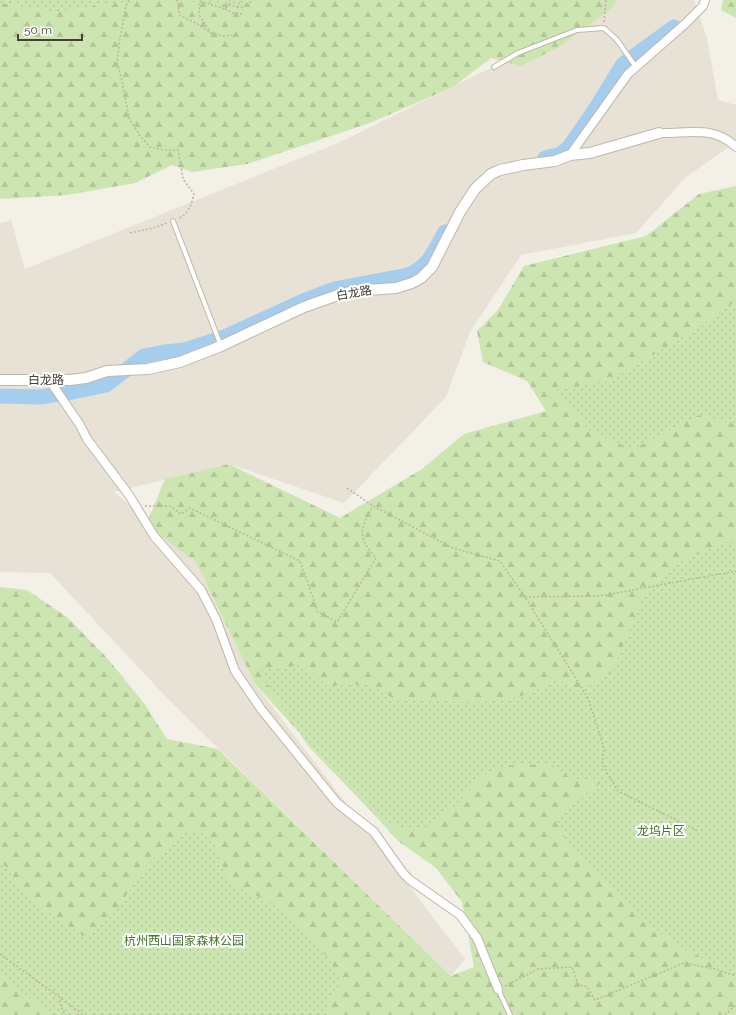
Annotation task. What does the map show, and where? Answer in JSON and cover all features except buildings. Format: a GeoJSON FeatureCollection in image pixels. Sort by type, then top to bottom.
{"type":"FeatureCollection","features":[{"type":"Feature","properties":{"kind":"street"},"geometry":{"type":"LineString","coordinates":[[570,155],[628,74],[685,24],[703,6],[706,0]]}},
{"type":"Feature","properties":{"kind":"street"},"geometry":{"type":"LineString","coordinates":[[660,133],[687,131],[707,133],[723,137],[729,140],[736,147]]}},
{"type":"Feature","properties":{"kind":"street","name":"白龙路"},"geometry":{"type":"LineString","coordinates":[[0,380],[70,380],[86,378],[107,371],[148,369],[170,365],[221,346],[304,307],[335,296],[353,291],[396,288],[412,283],[421,278],[432,267],[460,212],[475,189],[491,174],[500,170],[523,165],[555,161],[570,155],[590,153],[660,133]]}},
{"type":"Feature","properties":{"kind":"street"},"geometry":{"type":"LineString","coordinates":[[50,381],[80,425],[87,439],[129,495],[162,546],[201,590],[216,619],[235,671],[261,710],[327,792],[344,809],[374,832],[406,876],[460,915],[477,938],[498,989]]}},
{"type":"Feature","properties":{"kind":"lane"},"geometry":{"type":"LineString","coordinates":[[494,67],[518,52],[578,30],[604,28],[617,40],[636,66]]}},
{"type":"Feature","properties":{"kind":"lane"},"geometry":{"type":"LineString","coordinates":[[173,221],[221,346]]}},
{"type":"Feature","properties":{"kind":"lane"},"geometry":{"type":"LineString","coordinates":[[498,989],[510,1015]]}},
{"type":"Feature","properties":{"kind":"path"},"geometry":{"type":"LineString","coordinates":[[129,0],[126,6],[117,62],[129,118],[140,136],[150,147],[164,150],[178,150],[183,180],[194,194],[191,208],[185,216],[153,228],[130,233]]}},
{"type":"Feature","properties":{"kind":"path"},"geometry":{"type":"LineString","coordinates":[[176,0],[178,2],[178,15],[196,23],[211,33],[224,36],[236,35]]}},
{"type":"Feature","properties":{"kind":"path"},"geometry":{"type":"LineString","coordinates":[[225,9],[229,5],[230,0]]}},
{"type":"Feature","properties":{"kind":"path"},"geometry":{"type":"LineString","coordinates":[[237,6],[241,0]]}},
{"type":"Feature","properties":{"kind":"path"},"geometry":{"type":"LineString","coordinates":[[604,28],[606,0]]}},
{"type":"Feature","properties":{"kind":"path"},"geometry":{"type":"LineString","coordinates":[[211,33],[199,15],[200,1],[233,13],[243,14]]}},
{"type":"Feature","properties":{"kind":"path"},"geometry":{"type":"LineString","coordinates":[[229,5],[244,8]]}},
{"type":"Feature","properties":{"kind":"path"},"geometry":{"type":"LineString","coordinates":[[347,488],[373,506],[453,548],[500,561],[525,597],[588,698],[604,748],[602,764],[618,791],[698,832]]}},
{"type":"Feature","properties":{"kind":"path"},"geometry":{"type":"LineString","coordinates":[[135,506],[170,506],[181,514],[190,508],[300,561],[318,612],[337,622],[376,558],[364,541],[363,528],[373,506]]}},
{"type":"Feature","properties":{"kind":"path"},"geometry":{"type":"LineString","coordinates":[[525,597],[600,596],[736,571]]}},
{"type":"Feature","properties":{"kind":"path"},"geometry":{"type":"LineString","coordinates":[[0,954],[84,1015]]}},
{"type":"Feature","properties":{"kind":"path"},"geometry":{"type":"LineString","coordinates":[[498,989],[538,969],[572,967],[578,984],[587,987],[595,1000],[684,963],[716,969],[736,976]]}},
{"type":"Feature","properties":{"kind":"path"},"geometry":{"type":"LineString","coordinates":[[59,996],[62,1010],[67,1015]]}},
{"type":"Feature","properties":{"kind":"path"},"geometry":{"type":"LineString","coordinates":[[725,1015],[736,1005]]}},
{"type":"Feature","properties":{"kind":"shaded area"},"geometry":{"type":"Polygon","coordinates":[[[617,0],[694,0],[707,38],[718,100],[736,105],[736,142],[686,177],[636,233],[521,255],[470,332],[446,397],[344,503],[229,464],[114,492],[196,562],[255,684],[465,959],[451,976],[168,699],[50,573],[0,572],[0,223],[11,220],[25,269],[338,143],[611,9],[617,0]]]}},
{"type":"Feature","properties":{"kind":"green space"},"geometry":{"type":"Polygon","coordinates":[[[0,0],[617,0],[611,9],[559,47],[521,66],[491,58],[453,87],[370,123],[247,164],[192,172],[172,165],[135,183],[67,195],[0,199],[0,0]]]}},
{"type":"Feature","properties":{"kind":"green space"},"geometry":{"type":"Polygon","coordinates":[[[0,0],[154,0],[113,3],[57,12],[0,3],[0,0]]]}},
{"type":"Feature","properties":{"kind":"green space"},"geometry":{"type":"Polygon","coordinates":[[[176,0],[255,0],[251,3],[213,4],[176,0]]]}},
{"type":"Feature","properties":{"kind":"green space"},"geometry":{"type":"Polygon","coordinates":[[[723,0],[736,0],[736,18],[721,10],[723,0]]]}},
{"type":"Feature","properties":{"kind":"green space"},"geometry":{"type":"Polygon","coordinates":[[[736,186],[736,1015],[0,1015],[0,587],[27,590],[67,617],[108,659],[144,703],[167,739],[218,749],[451,976],[474,967],[462,902],[436,868],[398,841],[255,684],[196,562],[146,525],[165,479],[229,464],[340,518],[422,469],[464,434],[546,411],[527,381],[483,362],[477,331],[498,310],[524,266],[646,236],[699,194],[736,186]]]}},
{"type":"Feature","properties":{"kind":"green space"},"geometry":{"type":"Polygon","coordinates":[[[736,301],[736,424],[699,415],[633,449],[591,432],[556,390],[609,381],[701,326],[736,301]]]}},
{"type":"Feature","properties":{"kind":"green space","name":"龙坞片区"},"geometry":{"type":"Polygon","coordinates":[[[725,542],[736,543],[736,979],[720,967],[682,948],[640,918],[591,869],[566,840],[555,819],[604,780],[575,781],[551,765],[516,764],[484,774],[455,806],[420,830],[400,829],[373,813],[308,746],[258,670],[303,665],[327,686],[369,684],[398,701],[435,700],[471,703],[516,698],[560,681],[580,691],[613,672],[642,598],[677,563],[725,542]]]}},
{"type":"Feature","properties":{"kind":"green space","name":"杭州西山国家森林公园"},"geometry":{"type":"Polygon","coordinates":[[[183,832],[210,834],[230,884],[270,902],[312,936],[341,977],[324,1015],[53,1015],[12,984],[0,972],[0,859],[30,900],[83,936],[111,917],[149,863],[183,832]]]}},
{"type":"Feature","properties":{"kind":"waterway"},"geometry":{"type":"LineString","coordinates":[[545,158],[561,154],[569,147],[596,108],[623,64],[674,27]]}},
{"type":"Feature","properties":{"kind":"waterway"},"geometry":{"type":"LineString","coordinates":[[0,396],[40,397],[106,385],[144,356],[185,350],[222,338],[303,301],[334,289],[408,275],[415,272],[426,263],[445,232]]}}]}
